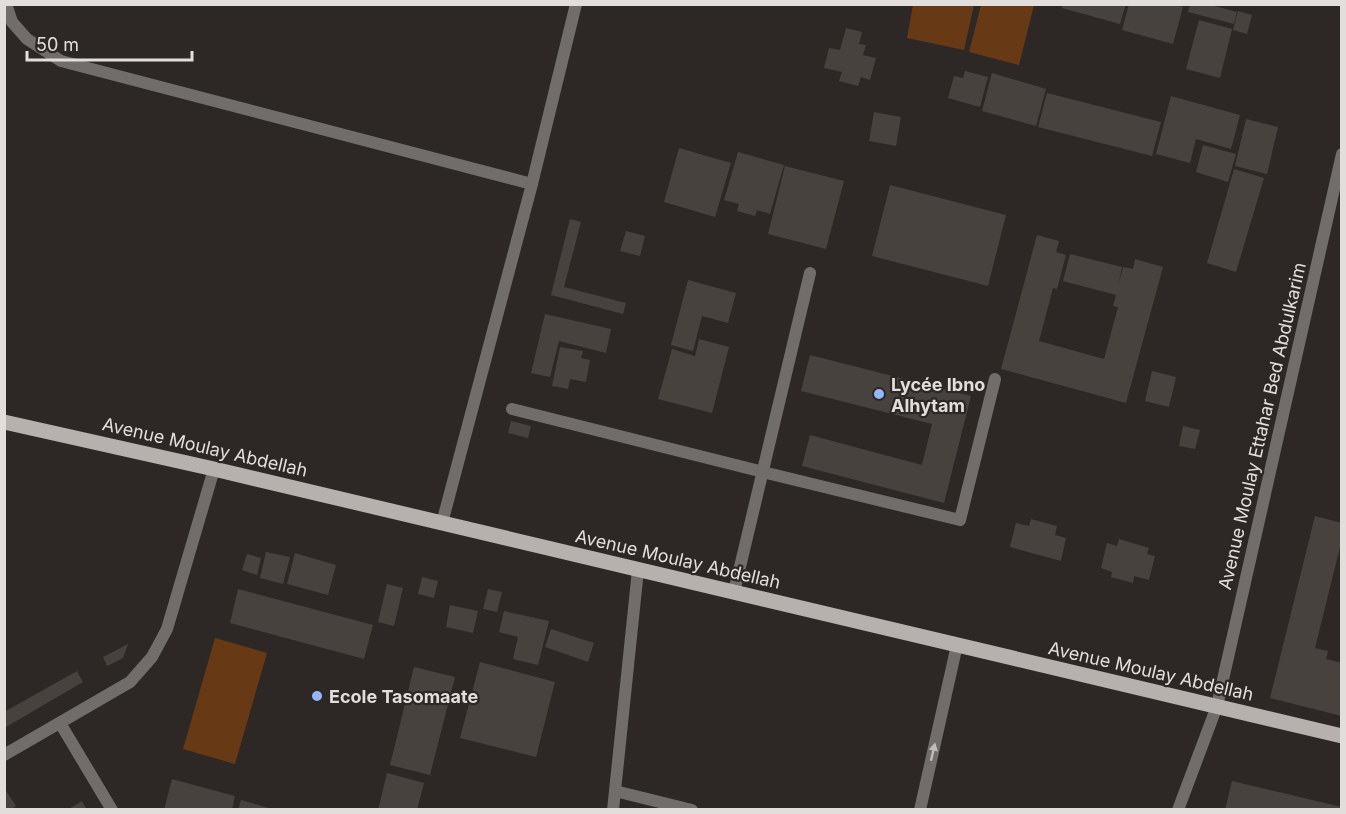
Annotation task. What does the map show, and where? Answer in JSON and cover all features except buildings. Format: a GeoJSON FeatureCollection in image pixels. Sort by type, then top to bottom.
{"type":"FeatureCollection","features":[{"type":"Feature","properties":{"kind":"main road","name":"Avenue Moulay Abdellah"},"geometry":{"type":"LineString","coordinates":[[4,422],[214,469],[1341,736]]}},
{"type":"Feature","properties":{"kind":"street"},"geometry":{"type":"LineString","coordinates":[[6,4],[12,21],[27,39],[61,61],[532,184]]}},
{"type":"Feature","properties":{"kind":"street"},"geometry":{"type":"LineString","coordinates":[[442,523],[532,184],[576,4]]}},
{"type":"Feature","properties":{"kind":"street","name":"Avenue Moulay Ettahar Bed Abdulkarim"},"geometry":{"type":"LineString","coordinates":[[1178,810],[1217,706],[1341,154]]}},
{"type":"Feature","properties":{"kind":"street"},"geometry":{"type":"LineString","coordinates":[[734,592],[810,273]]}},
{"type":"Feature","properties":{"kind":"street"},"geometry":{"type":"LineString","coordinates":[[512,409],[960,520],[995,379]]}},
{"type":"Feature","properties":{"kind":"street"},"geometry":{"type":"LineString","coordinates":[[4,755],[130,682],[152,657],[166,629],[214,469]]}},
{"type":"Feature","properties":{"kind":"street"},"geometry":{"type":"LineString","coordinates":[[613,810],[638,570]]}},
{"type":"Feature","properties":{"kind":"street"},"geometry":{"type":"LineString","coordinates":[[920,810],[957,645]]}},
{"type":"Feature","properties":{"kind":"street"},"geometry":{"type":"LineString","coordinates":[[60,723],[112,810]]}},
{"type":"Feature","properties":{"kind":"street"},"geometry":{"type":"LineString","coordinates":[[615,791],[692,810]]}},
{"type":"Feature","properties":{"kind":"shaded area"},"geometry":{"type":"Polygon","coordinates":[[[913,5],[974,5],[964,50],[907,38],[913,5]]]}},
{"type":"Feature","properties":{"kind":"shaded area"},"geometry":{"type":"Polygon","coordinates":[[[981,5],[1034,5],[1019,65],[969,52],[981,5]]]}},
{"type":"Feature","properties":{"kind":"shaded area"},"geometry":{"type":"Polygon","coordinates":[[[215,638],[267,653],[235,764],[183,749],[215,638]]]}},
{"type":"Feature","properties":{"kind":"place","name":"Lycée Ibno Alhytam"},"geometry":{"type":"Point","coordinates":[879,394]}},
{"type":"Feature","properties":{"kind":"place","name":"Ecole Tasomaate"},"geometry":{"type":"Point","coordinates":[317,696]}}]}
